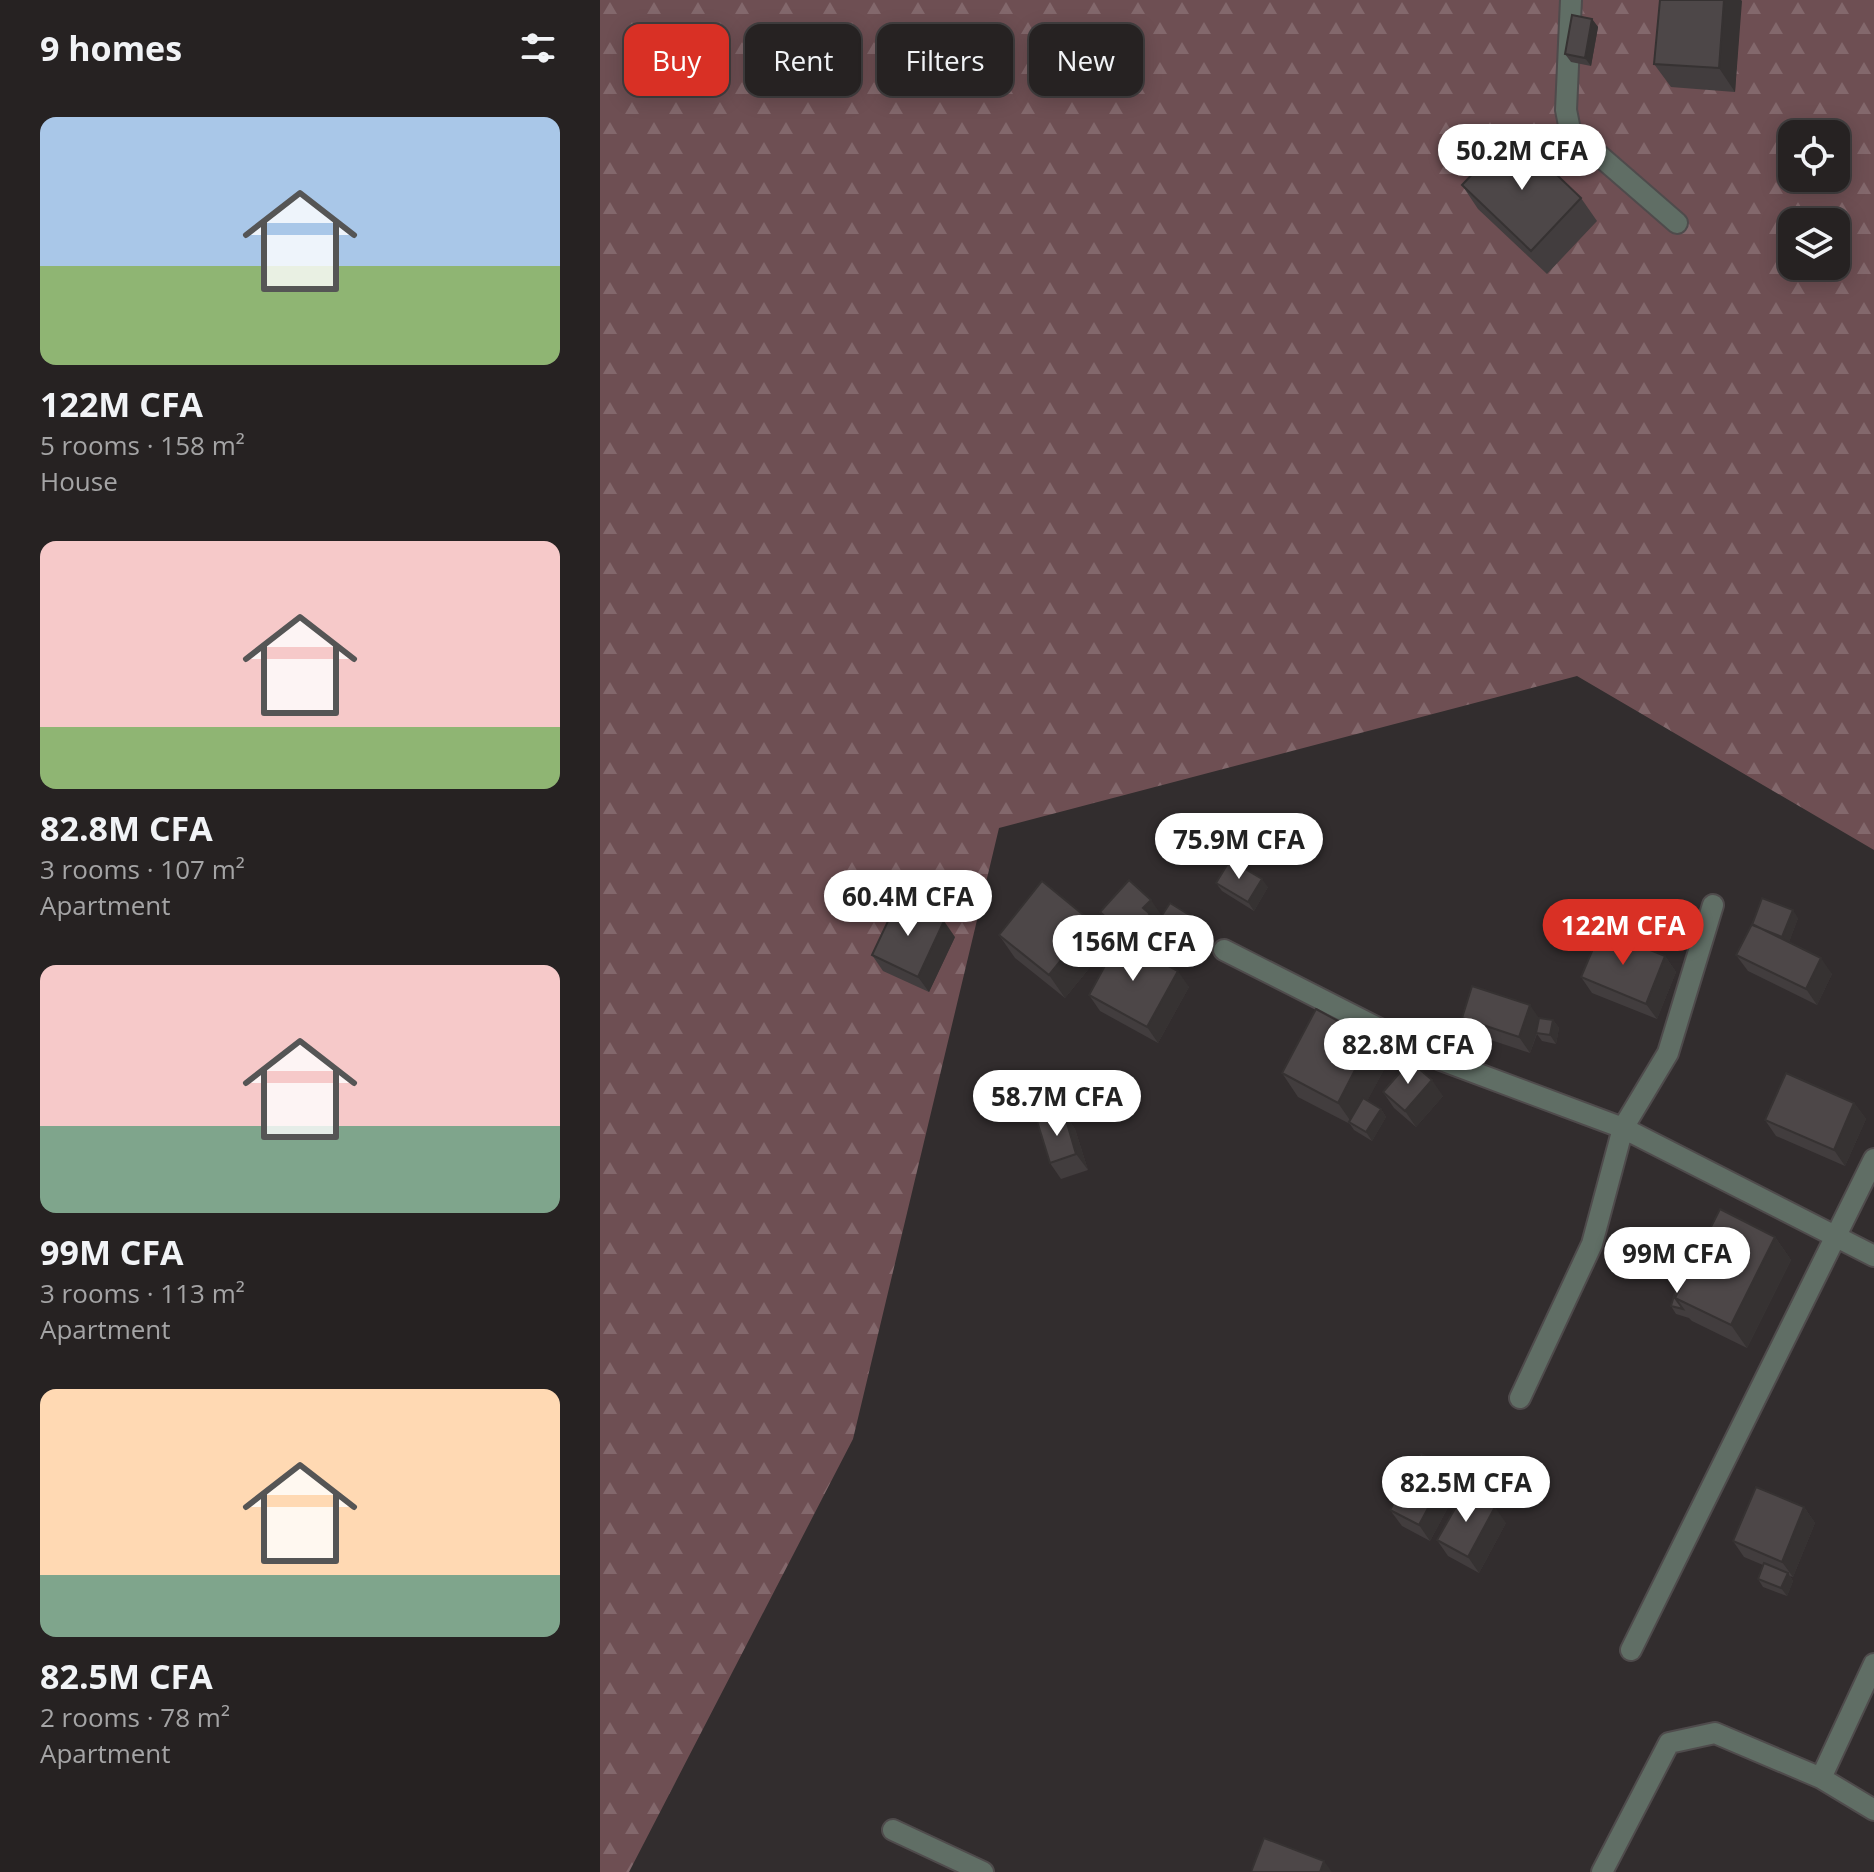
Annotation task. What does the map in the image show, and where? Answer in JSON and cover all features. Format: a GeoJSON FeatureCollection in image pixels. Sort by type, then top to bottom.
{"type":"FeatureCollection","features":[{"type":"Feature","properties":{"kind":"street"},"geometry":{"type":"LineString","coordinates":[[1571,0],[1566,110],[1570,130],[1677,223]]}},
{"type":"Feature","properties":{"kind":"street"},"geometry":{"type":"LineString","coordinates":[[1520,1398],[1592,1244],[1623,1128],[1668,1053],[1713,905]]}},
{"type":"Feature","properties":{"kind":"street"},"geometry":{"type":"LineString","coordinates":[[1224,950],[1441,1060],[1623,1128],[1874,1256]]}},
{"type":"Feature","properties":{"kind":"street"},"geometry":{"type":"LineString","coordinates":[[1631,1650],[1874,1159]]}},
{"type":"Feature","properties":{"kind":"street"},"geometry":{"type":"LineString","coordinates":[[1821,1778],[1874,1664]]}},
{"type":"Feature","properties":{"kind":"street"},"geometry":{"type":"LineString","coordinates":[[1602,1872],[1669,1743],[1715,1733],[1821,1778],[1874,1810]]}},
{"type":"Feature","properties":{"kind":"street"},"geometry":{"type":"LineString","coordinates":[[893,1830],[983,1872]]}},
{"type":"Feature","properties":{"kind":"green space"},"geometry":{"type":"Polygon","coordinates":[[[600,0],[1874,0],[1874,850],[1577,676],[999,828],[853,1439],[629,1872],[600,1872],[600,0]]]}},
{"type":"Feature","properties":{"kind":"building"},"geometry":{"type":"Polygon","coordinates":[[[1660,0],[1724,0],[1719,68],[1654,64],[1660,0]]]}},
{"type":"Feature","properties":{"kind":"building"},"geometry":{"type":"Polygon","coordinates":[[[1572,15],[1592,19],[1585,58],[1565,54],[1572,15]]]}},
{"type":"Feature","properties":{"kind":"building"},"geometry":{"type":"Polygon","coordinates":[[[1512,132],[1581,198],[1531,251],[1462,185],[1512,132]]]}},
{"type":"Feature","properties":{"kind":"building"},"geometry":{"type":"Polygon","coordinates":[[[1230,860],[1262,879],[1248,902],[1216,883],[1230,860]]]}},
{"type":"Feature","properties":{"kind":"building"},"geometry":{"type":"Polygon","coordinates":[[[1129,880],[1151,900],[1143,908],[1150,914],[1129,938],[1100,912],[1129,880]]]}},
{"type":"Feature","properties":{"kind":"building"},"geometry":{"type":"Polygon","coordinates":[[[1042,881],[1092,922],[1049,975],[999,935],[1042,881]]]}},
{"type":"Feature","properties":{"kind":"building"},"geometry":{"type":"Polygon","coordinates":[[[1762,898],[1793,910],[1782,937],[1752,925],[1762,898]]]}},
{"type":"Feature","properties":{"kind":"building"},"geometry":{"type":"Polygon","coordinates":[[[898,900],[944,921],[918,977],[872,955],[898,900]]]}},
{"type":"Feature","properties":{"kind":"building"},"geometry":{"type":"Polygon","coordinates":[[[1170,903],[1199,921],[1187,941],[1157,923],[1170,903]]]}},
{"type":"Feature","properties":{"kind":"building"},"geometry":{"type":"Polygon","coordinates":[[[1752,924],[1821,958],[1806,989],[1736,955],[1752,924]]]}},
{"type":"Feature","properties":{"kind":"building"},"geometry":{"type":"Polygon","coordinates":[[[1601,930],[1665,956],[1646,1004],[1581,977],[1601,930]]]}},
{"type":"Feature","properties":{"kind":"building"},"geometry":{"type":"Polygon","coordinates":[[[1119,940],[1178,971],[1147,1027],[1089,995],[1119,940]]]}},
{"type":"Feature","properties":{"kind":"building"},"geometry":{"type":"Polygon","coordinates":[[[1472,986],[1530,1005],[1519,1037],[1462,1018],[1472,986]]]}},
{"type":"Feature","properties":{"kind":"building"},"geometry":{"type":"Polygon","coordinates":[[[1316,1009],[1371,1039],[1338,1103],[1282,1073],[1316,1009]]]}},
{"type":"Feature","properties":{"kind":"building"},"geometry":{"type":"Polygon","coordinates":[[[1539,1018],[1553,1020],[1550,1035],[1536,1033],[1539,1018]]]}},
{"type":"Feature","properties":{"kind":"building"},"geometry":{"type":"Polygon","coordinates":[[[1410,1061],[1432,1080],[1405,1111],[1383,1092],[1410,1061]]]}},
{"type":"Feature","properties":{"kind":"building"},"geometry":{"type":"Polygon","coordinates":[[[1786,1073],[1854,1103],[1834,1150],[1765,1120],[1786,1073]]]}},
{"type":"Feature","properties":{"kind":"building"},"geometry":{"type":"Polygon","coordinates":[[[1363,1098],[1381,1109],[1366,1132],[1349,1122],[1363,1098]]]}},
{"type":"Feature","properties":{"kind":"building"},"geometry":{"type":"Polygon","coordinates":[[[1064,1113],[1076,1154],[1050,1163],[1037,1121],[1064,1113]]]}},
{"type":"Feature","properties":{"kind":"building"},"geometry":{"type":"Polygon","coordinates":[[[1720,1209],[1775,1237],[1731,1325],[1675,1298],[1720,1209]]]}},
{"type":"Feature","properties":{"kind":"building"},"geometry":{"type":"Polygon","coordinates":[[[1679,1278],[1684,1280],[1675,1298],[1683,1309],[1671,1306],[1679,1278]]]}},
{"type":"Feature","properties":{"kind":"building"},"geometry":{"type":"Polygon","coordinates":[[[1421,1454],[1449,1469],[1419,1525],[1390,1510],[1421,1454]]]}},
{"type":"Feature","properties":{"kind":"building"},"geometry":{"type":"Polygon","coordinates":[[[1756,1487],[1804,1507],[1782,1562],[1733,1541],[1756,1487]]]}},
{"type":"Feature","properties":{"kind":"building"},"geometry":{"type":"Polygon","coordinates":[[[1465,1491],[1495,1507],[1468,1557],[1437,1540],[1465,1491]]]}},
{"type":"Feature","properties":{"kind":"building"},"geometry":{"type":"Polygon","coordinates":[[[1764,1563],[1788,1573],[1781,1588],[1758,1579],[1764,1563]]]}},
{"type":"Feature","properties":{"kind":"building"},"geometry":{"type":"Polygon","coordinates":[[[1264,1838],[1324,1861],[1320,1872],[1251,1872],[1264,1838]]]}}]}
